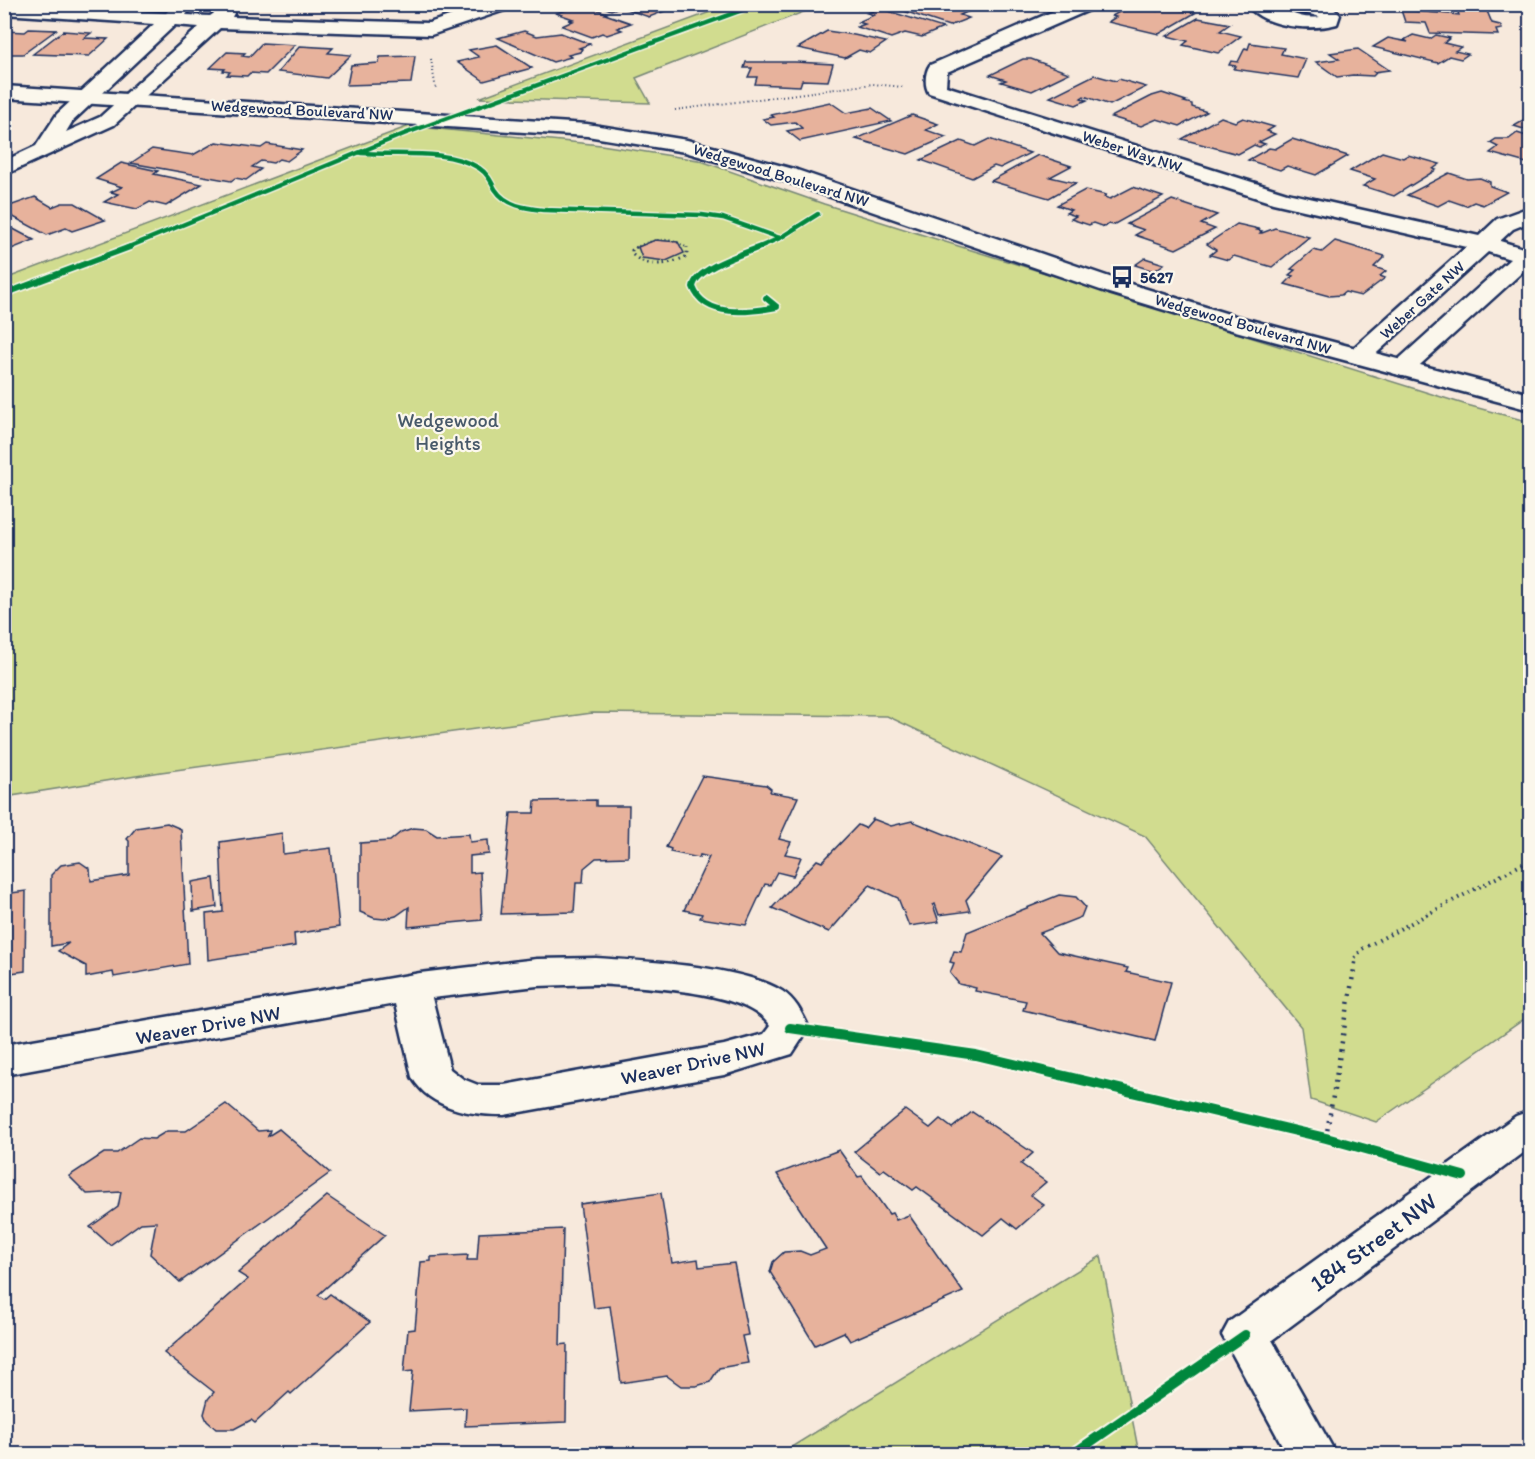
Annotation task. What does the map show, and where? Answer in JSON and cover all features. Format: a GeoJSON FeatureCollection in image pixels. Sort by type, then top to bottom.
{"type":"FeatureCollection","features":[{"type":"Feature","properties":{"kind":"street"},"geometry":{"type":"LineString","coordinates":[[44,151],[64,118],[124,64],[169,18],[187,4]]}},
{"type":"Feature","properties":{"kind":"street"},"geometry":{"type":"LineString","coordinates":[[4,170],[107,121],[235,4]]}},
{"type":"Feature","properties":{"kind":"street"},"geometry":{"type":"LineString","coordinates":[[4,8],[213,22],[432,29],[504,4]]}},
{"type":"Feature","properties":{"kind":"street"},"geometry":{"type":"LineString","coordinates":[[936,89],[938,69],[1087,4]]}},
{"type":"Feature","properties":{"kind":"street"},"geometry":{"type":"LineString","coordinates":[[1255,4],[1292,21],[1321,24],[1330,20],[1331,15],[1322,10],[1297,4]]}},
{"type":"Feature","properties":{"kind":"street","name":"Weber Way NW"},"geometry":{"type":"LineString","coordinates":[[936,89],[1281,198],[1516,252]]}},
{"type":"Feature","properties":{"kind":"street","name":"Wedgewood Boulevard NW"},"geometry":{"type":"LineString","coordinates":[[4,92],[587,130],[687,146],[789,175],[1118,288],[1226,321],[1530,402]]}},
{"type":"Feature","properties":{"kind":"street"},"geometry":{"type":"LineString","coordinates":[[1516,252],[1505,224],[1530,214]]}},
{"type":"Feature","properties":{"kind":"street","name":"Weber Gate NW"},"geometry":{"type":"LineString","coordinates":[[1359,356],[1516,252]]}},
{"type":"Feature","properties":{"kind":"street","name":"Weber Gate NW"},"geometry":{"type":"LineString","coordinates":[[1402,368],[1516,252]]}},
{"type":"Feature","properties":{"kind":"street","name":"Weaver Drive NW"},"geometry":{"type":"LineString","coordinates":[[4,1060],[411,989],[502,976],[573,970],[629,971],[676,976],[741,990],[769,1000],[784,1013],[790,1028],[778,1044],[724,1060],[504,1100],[475,1100],[449,1090],[432,1077],[411,989]]}},
{"type":"Feature","properties":{"kind":"street","name":"184 Street NW"},"geometry":{"type":"LineString","coordinates":[[1312,1455],[1245,1335],[1530,1127]]}},
{"type":"Feature","properties":{"kind":"path"},"geometry":{"type":"LineString","coordinates":[[432,29],[427,40],[437,92]]}},
{"type":"Feature","properties":{"kind":"path"},"geometry":{"type":"LineString","coordinates":[[675,110],[873,84],[936,89]]}},
{"type":"Feature","properties":{"kind":"path"},"geometry":{"type":"LineString","coordinates":[[631,237],[641,242],[668,239],[683,244],[689,251],[678,261],[657,264],[640,261],[634,258],[632,250],[641,242]]}},
{"type":"Feature","properties":{"kind":"path"},"geometry":{"type":"LineString","coordinates":[[678,261],[687,264]]}},
{"type":"Feature","properties":{"kind":"path"},"geometry":{"type":"LineString","coordinates":[[1326,1138],[1354,959],[1362,949],[1530,860]]}},
{"type":"Feature","properties":{"kind":"path"},"geometry":{"type":"LineString","coordinates":[[1314,1136],[1337,1142]]}},
{"type":"Feature","properties":{"kind":"green space"},"geometry":{"type":"Polygon","coordinates":[[[729,5],[821,5],[636,78],[650,103],[479,98],[729,5]]]}},
{"type":"Feature","properties":{"kind":"green space","name":"Wedgewood Heights"},"geometry":{"type":"Polygon","coordinates":[[[409,126],[601,145],[698,160],[824,204],[1467,405],[1530,422],[1530,1015],[1376,1122],[1311,1100],[1301,1027],[1145,836],[887,716],[592,713],[161,772],[5,797],[5,279],[409,126]]]}},
{"type":"Feature","properties":{"kind":"green space"},"geometry":{"type":"Polygon","coordinates":[[[1101,1256],[1139,1454],[780,1454],[1101,1256]]]}},
{"type":"Feature","properties":{"kind":"building"},"geometry":{"type":"Polygon","coordinates":[[[595,4],[681,5],[649,17],[620,7],[611,10],[595,4]]]}},
{"type":"Feature","properties":{"kind":"building"},"geometry":{"type":"Polygon","coordinates":[[[908,4],[959,4],[974,9],[960,15],[969,18],[949,26],[898,9],[908,4]]]}},
{"type":"Feature","properties":{"kind":"building"},"geometry":{"type":"Polygon","coordinates":[[[584,5],[631,23],[617,28],[622,30],[592,37],[562,26],[573,19],[556,13],[584,5]]]}},
{"type":"Feature","properties":{"kind":"building"},"geometry":{"type":"Polygon","coordinates":[[[1137,6],[1157,11],[1165,6],[1195,13],[1159,34],[1108,22],[1116,17],[1112,16],[1121,11],[1137,6]]]}},
{"type":"Feature","properties":{"kind":"building"},"geometry":{"type":"Polygon","coordinates":[[[882,8],[943,28],[922,37],[905,33],[891,38],[857,27],[865,24],[858,22],[874,15],[867,13],[882,8]]]}},
{"type":"Feature","properties":{"kind":"building"},"geometry":{"type":"Polygon","coordinates":[[[1401,10],[1459,15],[1457,10],[1487,11],[1492,23],[1500,25],[1502,29],[1496,30],[1498,35],[1430,33],[1426,23],[1405,22],[1401,10]]]}},
{"type":"Feature","properties":{"kind":"building"},"geometry":{"type":"Polygon","coordinates":[[[1198,18],[1230,24],[1220,31],[1241,36],[1218,53],[1183,45],[1188,41],[1167,36],[1198,18]]]}},
{"type":"Feature","properties":{"kind":"building"},"geometry":{"type":"Polygon","coordinates":[[[29,29],[56,30],[23,54],[4,54],[4,31],[25,32],[29,29]]]}},
{"type":"Feature","properties":{"kind":"building"},"geometry":{"type":"Polygon","coordinates":[[[63,31],[91,33],[84,38],[108,39],[89,56],[33,54],[63,31]]]}},
{"type":"Feature","properties":{"kind":"building"},"geometry":{"type":"Polygon","coordinates":[[[524,31],[537,36],[561,33],[590,44],[579,48],[582,49],[580,52],[568,55],[571,57],[553,62],[498,38],[524,31]]]}},
{"type":"Feature","properties":{"kind":"building"},"geometry":{"type":"Polygon","coordinates":[[[827,31],[886,42],[870,53],[859,50],[845,58],[798,48],[827,31]]]}},
{"type":"Feature","properties":{"kind":"building"},"geometry":{"type":"Polygon","coordinates":[[[1413,35],[1430,39],[1436,35],[1450,38],[1444,43],[1461,47],[1455,51],[1468,54],[1461,59],[1449,56],[1438,63],[1373,47],[1388,38],[1408,42],[1404,40],[1413,35]]]}},
{"type":"Feature","properties":{"kind":"building"},"geometry":{"type":"Polygon","coordinates":[[[262,43],[295,45],[266,74],[227,75],[230,72],[223,71],[225,69],[210,68],[227,52],[245,53],[242,56],[249,57],[262,43]]]}},
{"type":"Feature","properties":{"kind":"building"},"geometry":{"type":"Polygon","coordinates":[[[1250,43],[1284,48],[1281,54],[1306,59],[1298,78],[1234,69],[1236,66],[1229,65],[1231,61],[1238,62],[1250,43]]]}},
{"type":"Feature","properties":{"kind":"building"},"geometry":{"type":"Polygon","coordinates":[[[497,45],[532,68],[484,81],[457,62],[479,57],[469,50],[497,45]]]}},
{"type":"Feature","properties":{"kind":"building"},"geometry":{"type":"Polygon","coordinates":[[[300,46],[333,48],[328,53],[351,55],[327,78],[278,72],[300,46]]]}},
{"type":"Feature","properties":{"kind":"building"},"geometry":{"type":"Polygon","coordinates":[[[1358,49],[1389,70],[1374,72],[1376,73],[1373,76],[1337,77],[1316,62],[1339,59],[1330,53],[1358,49]]]}},
{"type":"Feature","properties":{"kind":"building"},"geometry":{"type":"Polygon","coordinates":[[[415,56],[411,83],[347,85],[351,65],[379,63],[380,57],[415,56]]]}},
{"type":"Feature","properties":{"kind":"building"},"geometry":{"type":"Polygon","coordinates":[[[1023,59],[1031,59],[1069,73],[1032,91],[1001,82],[1006,80],[990,75],[1023,59]]]}},
{"type":"Feature","properties":{"kind":"building"},"geometry":{"type":"Polygon","coordinates":[[[746,62],[833,64],[828,81],[802,80],[800,86],[755,84],[757,77],[748,77],[752,68],[744,68],[746,62]]]}},
{"type":"Feature","properties":{"kind":"building"},"geometry":{"type":"Polygon","coordinates":[[[1094,75],[1146,87],[1110,105],[1084,96],[1081,98],[1087,100],[1076,105],[1050,97],[1094,75]]]}},
{"type":"Feature","properties":{"kind":"building"},"geometry":{"type":"Polygon","coordinates":[[[1162,93],[1186,101],[1184,102],[1192,104],[1192,107],[1207,112],[1180,126],[1157,119],[1141,126],[1111,117],[1152,96],[1162,93]]]}},
{"type":"Feature","properties":{"kind":"building"},"geometry":{"type":"Polygon","coordinates":[[[830,102],[846,113],[872,108],[891,121],[800,141],[787,131],[802,128],[795,122],[771,125],[763,119],[774,117],[771,115],[830,102]]]}},
{"type":"Feature","properties":{"kind":"building"},"geometry":{"type":"Polygon","coordinates":[[[912,115],[938,124],[926,130],[946,137],[908,154],[856,139],[912,115]]]}},
{"type":"Feature","properties":{"kind":"building"},"geometry":{"type":"Polygon","coordinates":[[[1221,117],[1235,122],[1243,118],[1274,127],[1267,131],[1275,134],[1259,142],[1265,144],[1259,147],[1254,145],[1238,154],[1182,139],[1221,117]]]}},
{"type":"Feature","properties":{"kind":"building"},"geometry":{"type":"Polygon","coordinates":[[[1530,117],[1530,131],[1514,126],[1530,117]]]}},
{"type":"Feature","properties":{"kind":"building"},"geometry":{"type":"Polygon","coordinates":[[[1517,133],[1530,137],[1530,164],[1490,153],[1498,147],[1490,143],[1496,139],[1509,139],[1517,133]]]}},
{"type":"Feature","properties":{"kind":"building"},"geometry":{"type":"Polygon","coordinates":[[[989,139],[1030,153],[1000,168],[994,166],[972,178],[921,160],[961,141],[975,146],[989,139]]]}},
{"type":"Feature","properties":{"kind":"building"},"geometry":{"type":"Polygon","coordinates":[[[1292,139],[1348,156],[1316,175],[1287,166],[1280,170],[1248,160],[1292,139]]]}},
{"type":"Feature","properties":{"kind":"building"},"geometry":{"type":"Polygon","coordinates":[[[216,142],[261,148],[267,144],[302,150],[287,161],[279,159],[273,163],[261,161],[252,167],[261,169],[246,180],[235,178],[231,181],[131,163],[152,149],[193,155],[216,142]]]}},
{"type":"Feature","properties":{"kind":"building"},"geometry":{"type":"Polygon","coordinates":[[[1382,152],[1403,158],[1408,155],[1440,164],[1433,169],[1436,170],[1394,196],[1363,186],[1375,179],[1350,171],[1382,152]]]}},
{"type":"Feature","properties":{"kind":"building"},"geometry":{"type":"Polygon","coordinates":[[[1038,155],[1071,166],[1050,177],[1076,183],[1049,198],[991,181],[1038,155]]]}},
{"type":"Feature","properties":{"kind":"building"},"geometry":{"type":"Polygon","coordinates":[[[121,163],[158,171],[154,174],[202,184],[166,206],[150,202],[137,209],[104,202],[118,194],[111,192],[122,187],[96,179],[121,163]]]}},
{"type":"Feature","properties":{"kind":"building"},"geometry":{"type":"Polygon","coordinates":[[[1449,173],[1467,179],[1480,178],[1490,182],[1490,186],[1507,192],[1483,205],[1474,202],[1466,206],[1449,200],[1438,206],[1407,195],[1449,173]]]}},
{"type":"Feature","properties":{"kind":"building"},"geometry":{"type":"Polygon","coordinates":[[[1133,187],[1163,197],[1113,225],[1109,224],[1104,227],[1093,223],[1089,225],[1071,219],[1076,216],[1066,213],[1071,210],[1057,205],[1085,190],[1106,195],[1104,197],[1110,199],[1133,187]]]}},
{"type":"Feature","properties":{"kind":"building"},"geometry":{"type":"Polygon","coordinates":[[[35,197],[52,207],[62,203],[75,203],[105,220],[72,231],[66,228],[47,235],[4,212],[4,208],[35,197]]]}},
{"type":"Feature","properties":{"kind":"building"},"geometry":{"type":"Polygon","coordinates":[[[1172,200],[1217,215],[1201,224],[1215,229],[1176,249],[1135,235],[1144,230],[1127,224],[1172,200]]]}},
{"type":"Feature","properties":{"kind":"building"},"geometry":{"type":"Polygon","coordinates":[[[4,224],[34,240],[4,252],[4,224]]]}},
{"type":"Feature","properties":{"kind":"building"},"geometry":{"type":"Polygon","coordinates":[[[1237,224],[1259,229],[1257,230],[1262,231],[1260,233],[1275,228],[1309,237],[1272,267],[1234,256],[1228,260],[1210,255],[1216,250],[1207,244],[1237,224]]]}},
{"type":"Feature","properties":{"kind":"building"},"geometry":{"type":"Polygon","coordinates":[[[655,240],[678,242],[684,253],[666,261],[642,258],[638,247],[655,240]]]}},
{"type":"Feature","properties":{"kind":"building"},"geometry":{"type":"Polygon","coordinates":[[[1335,241],[1385,256],[1374,267],[1386,271],[1380,276],[1385,278],[1361,296],[1345,292],[1341,295],[1329,296],[1285,284],[1293,276],[1289,275],[1295,270],[1291,269],[1313,250],[1322,252],[1335,241]]]}},
{"type":"Feature","properties":{"kind":"building"},"geometry":{"type":"Polygon","coordinates":[[[1145,258],[1164,264],[1154,271],[1135,265],[1145,258]]]}},
{"type":"Feature","properties":{"kind":"building"},"geometry":{"type":"Polygon","coordinates":[[[702,776],[766,785],[771,789],[770,792],[798,797],[779,839],[791,842],[785,854],[801,857],[793,876],[777,872],[770,885],[765,884],[746,925],[700,918],[702,914],[684,910],[709,857],[700,855],[699,858],[670,852],[671,849],[666,847],[702,776]]]}},
{"type":"Feature","properties":{"kind":"building"},"geometry":{"type":"Polygon","coordinates":[[[596,800],[596,806],[629,806],[628,857],[596,858],[584,868],[583,883],[576,883],[574,912],[501,914],[511,813],[534,813],[535,801],[596,800]]]}},
{"type":"Feature","properties":{"kind":"building"},"geometry":{"type":"Polygon","coordinates":[[[873,819],[891,826],[912,821],[1002,857],[966,900],[970,911],[939,915],[935,904],[933,905],[939,922],[909,926],[898,898],[870,885],[829,932],[772,908],[817,860],[822,862],[858,825],[865,828],[873,819]]]}},
{"type":"Feature","properties":{"kind":"building"},"geometry":{"type":"Polygon","coordinates":[[[167,823],[181,829],[188,964],[114,977],[113,972],[86,977],[86,966],[58,951],[69,943],[51,946],[51,875],[61,865],[80,862],[90,869],[91,881],[129,875],[129,841],[127,839],[136,828],[167,823]]]}},
{"type":"Feature","properties":{"kind":"building"},"geometry":{"type":"Polygon","coordinates":[[[413,828],[426,829],[437,836],[469,834],[470,842],[488,840],[489,854],[470,856],[470,873],[480,872],[482,920],[408,927],[409,907],[396,916],[384,919],[374,918],[360,912],[360,843],[390,841],[401,832],[413,828]]]}},
{"type":"Feature","properties":{"kind":"building"},"geometry":{"type":"Polygon","coordinates":[[[282,833],[283,854],[331,848],[339,927],[294,934],[295,946],[208,960],[206,914],[223,912],[220,842],[282,833]]]}},
{"type":"Feature","properties":{"kind":"building"},"geometry":{"type":"Polygon","coordinates":[[[214,878],[217,907],[193,911],[192,882],[214,878]]]}},
{"type":"Feature","properties":{"kind":"building"},"geometry":{"type":"Polygon","coordinates":[[[26,891],[25,971],[4,974],[4,894],[26,891]]]}},
{"type":"Feature","properties":{"kind":"building"},"geometry":{"type":"Polygon","coordinates":[[[1059,895],[1076,897],[1085,907],[1081,917],[1040,933],[1057,952],[1128,968],[1126,972],[1171,982],[1155,1041],[1023,1010],[1026,1001],[975,991],[976,988],[959,984],[950,973],[954,963],[950,962],[954,951],[961,952],[967,932],[1059,895]]]}},
{"type":"Feature","properties":{"kind":"building"},"geometry":{"type":"Polygon","coordinates":[[[226,1104],[258,1131],[270,1130],[268,1136],[279,1129],[330,1173],[180,1282],[150,1254],[156,1222],[141,1223],[110,1245],[90,1227],[118,1207],[121,1192],[87,1194],[69,1176],[104,1153],[117,1153],[139,1138],[154,1139],[167,1131],[186,1131],[226,1104]]]}},
{"type":"Feature","properties":{"kind":"building"},"geometry":{"type":"Polygon","coordinates":[[[905,1110],[930,1128],[940,1119],[952,1128],[972,1112],[1033,1153],[1021,1164],[1046,1182],[1031,1195],[1044,1205],[1017,1229],[1003,1218],[983,1235],[917,1187],[913,1190],[884,1169],[880,1172],[854,1152],[905,1110]]]}},
{"type":"Feature","properties":{"kind":"building"},"geometry":{"type":"Polygon","coordinates":[[[839,1150],[858,1177],[862,1176],[889,1214],[892,1213],[896,1220],[909,1215],[963,1292],[850,1341],[844,1332],[815,1345],[770,1272],[773,1262],[784,1252],[800,1251],[810,1255],[826,1249],[777,1174],[839,1150]]]}},
{"type":"Feature","properties":{"kind":"building"},"geometry":{"type":"Polygon","coordinates":[[[661,1193],[672,1263],[698,1259],[699,1267],[734,1263],[748,1335],[742,1336],[748,1363],[719,1368],[710,1382],[696,1386],[681,1386],[667,1376],[621,1383],[610,1306],[594,1308],[580,1204],[661,1193]]]}},
{"type":"Feature","properties":{"kind":"building"},"geometry":{"type":"Polygon","coordinates":[[[327,1196],[385,1235],[318,1295],[324,1299],[330,1294],[370,1322],[291,1394],[289,1392],[255,1423],[251,1420],[234,1429],[216,1429],[207,1421],[204,1414],[208,1399],[214,1392],[164,1353],[248,1279],[238,1273],[327,1196]]]}},
{"type":"Feature","properties":{"kind":"building"},"geometry":{"type":"Polygon","coordinates":[[[563,1229],[560,1345],[567,1344],[566,1422],[465,1426],[466,1408],[409,1411],[413,1371],[404,1372],[408,1330],[415,1329],[421,1262],[431,1261],[431,1257],[468,1255],[467,1260],[477,1260],[479,1233],[563,1229]]]}},
{"type":"Feature","properties":{"kind":"cycle path"},"geometry":{"type":"LineString","coordinates":[[4,294],[136,245],[404,134],[759,4]]}},
{"type":"Feature","properties":{"kind":"cycle path"},"geometry":{"type":"LineString","coordinates":[[361,153],[436,156],[465,161],[488,175],[496,190],[505,200],[544,210],[702,215],[723,218],[780,238],[818,214]]}},
{"type":"Feature","properties":{"kind":"cycle path"},"geometry":{"type":"LineString","coordinates":[[766,298],[777,307],[745,311],[722,310],[703,301],[696,294],[693,284],[696,278],[705,271],[780,238]]}},
{"type":"Feature","properties":{"kind":"cycle path"},"geometry":{"type":"LineString","coordinates":[[790,1028],[976,1055],[1326,1138],[1463,1176]]}},
{"type":"Feature","properties":{"kind":"cycle path"},"geometry":{"type":"LineString","coordinates":[[1073,1454],[1245,1335]]}},
{"type":"Feature","properties":{"kind":"place","name":"5627"},"geometry":{"type":"Point","coordinates":[1122,277]}}]}
